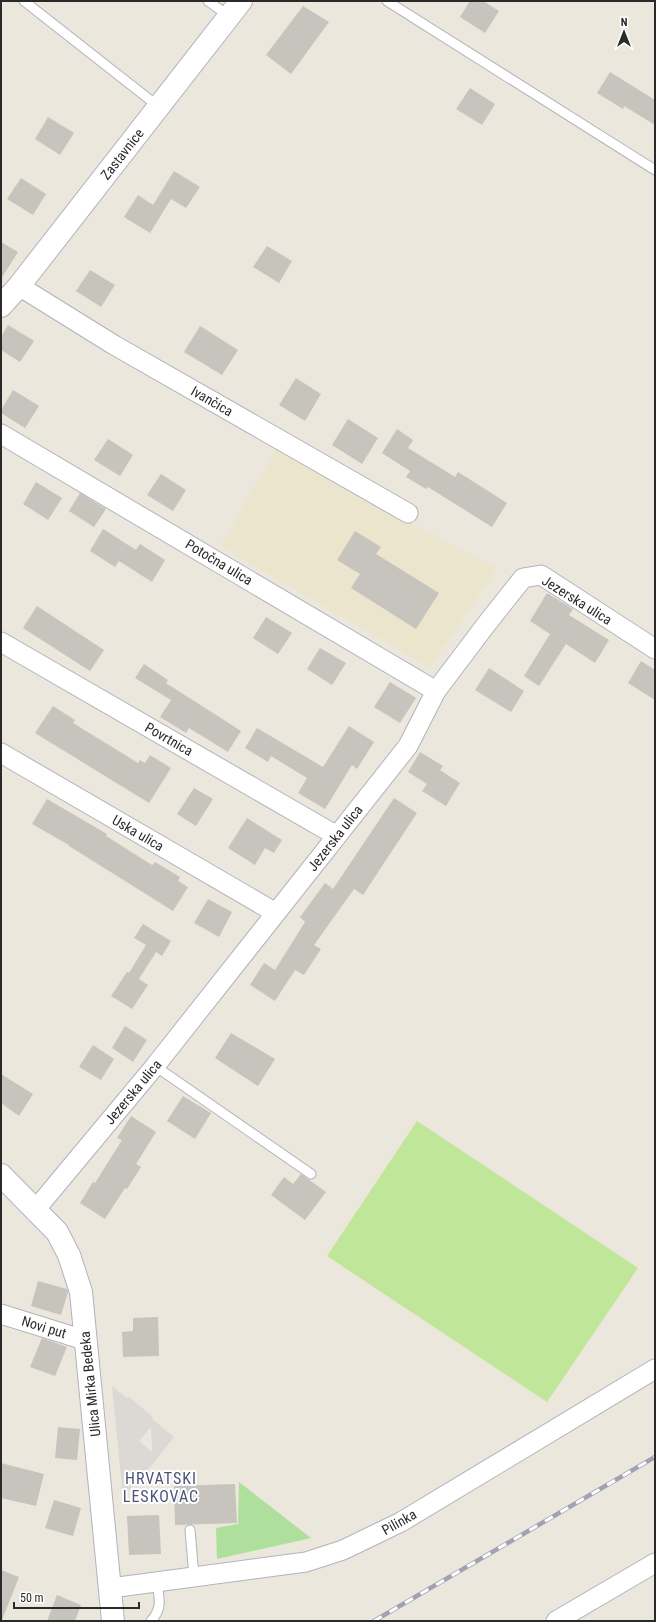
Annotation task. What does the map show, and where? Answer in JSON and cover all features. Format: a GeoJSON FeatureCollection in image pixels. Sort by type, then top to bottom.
{"type":"FeatureCollection","features":[{"type":"Feature","properties":{"kind":"main road","name":"Zastavnice"},"geometry":{"type":"LineString","coordinates":[[1,306],[19,286],[235,9]]}},
{"type":"Feature","properties":{"kind":"main road","name":"Ulica Mirka Bedeka"},"geometry":{"type":"LineString","coordinates":[[1,1175],[57,1232],[69,1255],[81,1292],[111,1588],[113,1621]]}},
{"type":"Feature","properties":{"kind":"street","name":"Ivančica"},"geometry":{"type":"LineString","coordinates":[[19,286],[114,345],[408,513]]}},
{"type":"Feature","properties":{"kind":"street","name":"Potočna ulica"},"geometry":{"type":"LineString","coordinates":[[1,434],[436,691]]}},
{"type":"Feature","properties":{"kind":"street","name":"Jezerska ulica"},"geometry":{"type":"LineString","coordinates":[[36,1209],[155,1066],[408,746],[436,691],[485,626],[524,578],[541,575],[655,649]]}},
{"type":"Feature","properties":{"kind":"street","name":"Povrtnica"},"geometry":{"type":"LineString","coordinates":[[1,642],[337,836]]}},
{"type":"Feature","properties":{"kind":"street","name":"Uska ulica"},"geometry":{"type":"LineString","coordinates":[[1,754],[276,913]]}},
{"type":"Feature","properties":{"kind":"street","name":"Novi put"},"geometry":{"type":"LineString","coordinates":[[1,1314],[78,1338],[86,1342]]}},
{"type":"Feature","properties":{"kind":"street","name":"Pilinka"},"geometry":{"type":"LineString","coordinates":[[111,1588],[306,1562],[344,1550],[401,1522],[655,1369]]}},
{"type":"Feature","properties":{"kind":"street"},"geometry":{"type":"LineString","coordinates":[[556,1621],[655,1563]]}},
{"type":"Feature","properties":{"kind":"lane"},"geometry":{"type":"LineString","coordinates":[[24,1],[159,107]]}},
{"type":"Feature","properties":{"kind":"lane"},"geometry":{"type":"LineString","coordinates":[[208,1],[235,9]]}},
{"type":"Feature","properties":{"kind":"lane"},"geometry":{"type":"LineString","coordinates":[[387,1],[655,170]]}},
{"type":"Feature","properties":{"kind":"lane"},"geometry":{"type":"LineString","coordinates":[[155,1066],[312,1174]]}},
{"type":"Feature","properties":{"kind":"lane"},"geometry":{"type":"LineString","coordinates":[[190,1530],[194,1578]]}},
{"type":"Feature","properties":{"kind":"lane"},"geometry":{"type":"LineString","coordinates":[[151,1621],[159,1611],[160,1602],[157,1582]]}},
{"type":"Feature","properties":{"kind":"shaded area"},"geometry":{"type":"Polygon","coordinates":[[[278,446],[407,521],[498,568],[430,668],[220,546],[278,446]]]}},
{"type":"Feature","properties":{"kind":"shaded area"},"geometry":{"type":"Polygon","coordinates":[[[112,1386],[127,1398],[128,1396],[153,1417],[152,1419],[174,1437],[134,1487],[133,1485],[123,1497],[112,1386]],[[151,1427],[139,1441],[152,1452],[151,1427]]]}},
{"type":"Feature","properties":{"kind":"green space"},"geometry":{"type":"Polygon","coordinates":[[[417,1121],[638,1268],[547,1402],[327,1256],[417,1121]]]}},
{"type":"Feature","properties":{"kind":"green space"},"geometry":{"type":"Polygon","coordinates":[[[239,1482],[311,1538],[217,1559],[216,1528],[238,1524],[239,1482]]]}},
{"type":"Feature","properties":{"kind":"building"},"geometry":{"type":"Polygon","coordinates":[[[470,1],[483,1],[499,11],[485,33],[460,17],[470,1]]]}},
{"type":"Feature","properties":{"kind":"building"},"geometry":{"type":"Polygon","coordinates":[[[303,6],[329,22],[291,74],[266,55],[303,6]]]}},
{"type":"Feature","properties":{"kind":"building"},"geometry":{"type":"Polygon","coordinates":[[[610,72],[655,100],[655,125],[624,106],[623,109],[597,93],[610,72]]]}},
{"type":"Feature","properties":{"kind":"building"},"geometry":{"type":"Polygon","coordinates":[[[470,88],[495,104],[482,125],[456,109],[470,88]]]}},
{"type":"Feature","properties":{"kind":"building"},"geometry":{"type":"Polygon","coordinates":[[[48,117],[74,133],[60,155],[35,139],[48,117]]]}},
{"type":"Feature","properties":{"kind":"building"},"geometry":{"type":"Polygon","coordinates":[[[174,171],[200,187],[186,208],[171,199],[150,233],[124,217],[138,195],[153,205],[174,171]]]}},
{"type":"Feature","properties":{"kind":"building"},"geometry":{"type":"Polygon","coordinates":[[[21,178],[46,194],[33,215],[7,199],[21,178]]]}},
{"type":"Feature","properties":{"kind":"building"},"geometry":{"type":"Polygon","coordinates":[[[1,242],[18,252],[1,279],[1,242]]]}},
{"type":"Feature","properties":{"kind":"building"},"geometry":{"type":"Polygon","coordinates":[[[267,246],[292,261],[279,283],[253,267],[267,246]]]}},
{"type":"Feature","properties":{"kind":"building"},"geometry":{"type":"Polygon","coordinates":[[[90,270],[115,285],[101,307],[76,291],[90,270]]]}},
{"type":"Feature","properties":{"kind":"building"},"geometry":{"type":"Polygon","coordinates":[[[8,325],[34,341],[20,362],[1,350],[1,337],[8,325]]]}},
{"type":"Feature","properties":{"kind":"building"},"geometry":{"type":"Polygon","coordinates":[[[200,326],[238,350],[222,375],[184,352],[200,326]]]}},
{"type":"Feature","properties":{"kind":"building"},"geometry":{"type":"Polygon","coordinates":[[[296,378],[321,394],[305,421],[279,405],[296,378]]]}},
{"type":"Feature","properties":{"kind":"building"},"geometry":{"type":"Polygon","coordinates":[[[13,390],[39,406],[25,428],[1,413],[1,410],[13,390]]]}},
{"type":"Feature","properties":{"kind":"building"},"geometry":{"type":"Polygon","coordinates":[[[348,419],[378,438],[362,464],[332,445],[348,419]]]}},
{"type":"Feature","properties":{"kind":"building"},"geometry":{"type":"Polygon","coordinates":[[[397,429],[413,440],[408,448],[455,477],[458,472],[507,503],[492,527],[428,487],[426,489],[406,477],[410,471],[382,453],[397,429]]]}},
{"type":"Feature","properties":{"kind":"building"},"geometry":{"type":"Polygon","coordinates":[[[108,439],[133,455],[120,476],[94,460],[108,439]]]}},
{"type":"Feature","properties":{"kind":"building"},"geometry":{"type":"Polygon","coordinates":[[[161,474],[186,490],[173,511],[147,495],[161,474]]]}},
{"type":"Feature","properties":{"kind":"building"},"geometry":{"type":"Polygon","coordinates":[[[36,482],[62,498],[48,520],[23,504],[36,482]]]}},
{"type":"Feature","properties":{"kind":"building"},"geometry":{"type":"Polygon","coordinates":[[[80,493],[106,509],[94,527],[69,511],[80,493]]]}},
{"type":"Feature","properties":{"kind":"building"},"geometry":{"type":"Polygon","coordinates":[[[103,529],[136,550],[140,544],[165,560],[152,582],[119,561],[115,567],[90,551],[103,529]]]}},
{"type":"Feature","properties":{"kind":"building"},"geometry":{"type":"Polygon","coordinates":[[[355,531],[381,547],[376,554],[439,593],[416,629],[351,588],[360,574],[337,560],[355,531]]]}},
{"type":"Feature","properties":{"kind":"building"},"geometry":{"type":"Polygon","coordinates":[[[547,593],[573,609],[569,615],[609,640],[595,663],[566,644],[539,686],[524,676],[550,634],[530,621],[547,593]]]}},
{"type":"Feature","properties":{"kind":"building"},"geometry":{"type":"Polygon","coordinates":[[[37,606],[104,650],[90,671],[23,628],[37,606]]]}},
{"type":"Feature","properties":{"kind":"building"},"geometry":{"type":"Polygon","coordinates":[[[266,617],[292,633],[278,654],[253,638],[266,617]]]}},
{"type":"Feature","properties":{"kind":"building"},"geometry":{"type":"Polygon","coordinates":[[[320,648],[346,663],[332,685],[307,669],[320,648]]]}},
{"type":"Feature","properties":{"kind":"building"},"geometry":{"type":"Polygon","coordinates":[[[641,661],[655,670],[655,700],[628,683],[641,661]]]}},
{"type":"Feature","properties":{"kind":"building"},"geometry":{"type":"Polygon","coordinates":[[[144,664],[168,680],[166,683],[241,731],[228,752],[189,728],[186,733],[160,717],[171,700],[135,678],[144,664]]]}},
{"type":"Feature","properties":{"kind":"building"},"geometry":{"type":"Polygon","coordinates":[[[489,668],[524,691],[511,712],[475,690],[489,668]]]}},
{"type":"Feature","properties":{"kind":"building"},"geometry":{"type":"Polygon","coordinates":[[[390,682],[416,698],[400,723],[374,707],[390,682]]]}},
{"type":"Feature","properties":{"kind":"building"},"geometry":{"type":"Polygon","coordinates":[[[53,706],[75,720],[73,723],[138,763],[140,760],[145,763],[150,755],[171,768],[149,803],[35,733],[53,706]]]}},
{"type":"Feature","properties":{"kind":"building"},"geometry":{"type":"Polygon","coordinates":[[[349,726],[374,742],[357,769],[352,765],[325,809],[298,793],[307,778],[271,756],[268,762],[245,748],[257,728],[323,767],[349,726]]]}},
{"type":"Feature","properties":{"kind":"building"},"geometry":{"type":"Polygon","coordinates":[[[420,752],[443,766],[440,770],[460,783],[446,806],[422,791],[427,784],[408,772],[420,752]]]}},
{"type":"Feature","properties":{"kind":"building"},"geometry":{"type":"Polygon","coordinates":[[[194,788],[213,799],[196,826],[177,814],[194,788]]]}},
{"type":"Feature","properties":{"kind":"building"},"geometry":{"type":"Polygon","coordinates":[[[394,798],[417,813],[363,895],[354,889],[314,945],[321,949],[304,975],[295,970],[275,1001],[250,985],[264,963],[275,970],[305,922],[300,917],[325,883],[333,889],[394,798]]]}},
{"type":"Feature","properties":{"kind":"building"},"geometry":{"type":"Polygon","coordinates":[[[47,799],[107,834],[106,836],[152,865],[155,862],[180,877],[178,881],[188,887],[173,911],[69,845],[32,824],[47,799]]]}},
{"type":"Feature","properties":{"kind":"building"},"geometry":{"type":"Polygon","coordinates":[[[247,818],[282,840],[274,853],[265,848],[255,865],[228,848],[247,818]]]}},
{"type":"Feature","properties":{"kind":"building"},"geometry":{"type":"Polygon","coordinates":[[[208,899],[232,912],[219,937],[194,923],[208,899]]]}},
{"type":"Feature","properties":{"kind":"building"},"geometry":{"type":"Polygon","coordinates":[[[143,924],[171,941],[162,956],[156,952],[139,979],[148,985],[132,1009],[111,996],[127,972],[129,973],[146,945],[134,938],[143,924]]]}},
{"type":"Feature","properties":{"kind":"building"},"geometry":{"type":"Polygon","coordinates":[[[125,1026],[147,1040],[133,1062],[112,1048],[125,1026]]]}},
{"type":"Feature","properties":{"kind":"building"},"geometry":{"type":"Polygon","coordinates":[[[231,1033],[275,1059],[258,1086],[215,1058],[231,1033]]]}},
{"type":"Feature","properties":{"kind":"building"},"geometry":{"type":"Polygon","coordinates":[[[93,1045],[114,1059],[101,1080],[79,1067],[93,1045]]]}},
{"type":"Feature","properties":{"kind":"building"},"geometry":{"type":"Polygon","coordinates":[[[1,1074],[33,1094],[19,1116],[1,1103],[1,1074]]]}},
{"type":"Feature","properties":{"kind":"building"},"geometry":{"type":"Polygon","coordinates":[[[183,1096],[211,1113],[195,1139],[167,1121],[183,1096]]]}},
{"type":"Feature","properties":{"kind":"building"},"geometry":{"type":"Polygon","coordinates":[[[131,1116],[156,1132],[136,1164],[141,1167],[127,1189],[125,1188],[105,1219],[80,1203],[93,1182],[95,1183],[122,1140],[117,1138],[131,1116]]]}},
{"type":"Feature","properties":{"kind":"building"},"geometry":{"type":"Polygon","coordinates":[[[301,1174],[326,1192],[305,1220],[271,1195],[284,1177],[293,1184],[301,1174]]]}},
{"type":"Feature","properties":{"kind":"building"},"geometry":{"type":"Polygon","coordinates":[[[38,1281],[67,1289],[68,1292],[61,1315],[31,1306],[38,1281]]]}},
{"type":"Feature","properties":{"kind":"building"},"geometry":{"type":"Polygon","coordinates":[[[158,1317],[159,1356],[123,1357],[122,1332],[133,1331],[133,1318],[158,1317]]]}},
{"type":"Feature","properties":{"kind":"building"},"geometry":{"type":"Polygon","coordinates":[[[42,1338],[67,1347],[55,1376],[30,1367],[42,1338]]]}},
{"type":"Feature","properties":{"kind":"building"},"geometry":{"type":"Polygon","coordinates":[[[58,1427],[80,1429],[77,1460],[55,1458],[58,1427]]]}},
{"type":"Feature","properties":{"kind":"building"},"geometry":{"type":"Polygon","coordinates":[[[1,1463],[44,1474],[36,1506],[1,1498],[1,1463]]]}},
{"type":"Feature","properties":{"kind":"building"},"geometry":{"type":"Polygon","coordinates":[[[235,1484],[237,1523],[175,1525],[174,1486],[235,1484]]]}},
{"type":"Feature","properties":{"kind":"building"},"geometry":{"type":"Polygon","coordinates":[[[54,1500],[81,1508],[73,1536],[45,1528],[54,1500]]]}},
{"type":"Feature","properties":{"kind":"building"},"geometry":{"type":"Polygon","coordinates":[[[159,1515],[161,1554],[129,1555],[127,1516],[159,1515]]]}},
{"type":"Feature","properties":{"kind":"building"},"geometry":{"type":"Polygon","coordinates":[[[1,1570],[19,1577],[2,1620],[1,1620],[1,1570]]]}},
{"type":"Feature","properties":{"kind":"building"},"geometry":{"type":"Polygon","coordinates":[[[57,1595],[81,1605],[75,1621],[47,1621],[57,1595]]]}},
{"type":"Feature","properties":{"kind":"railway"},"geometry":{"type":"LineString","coordinates":[[374,1621],[655,1457]]}},
{"type":"Feature","properties":{"kind":"district","name":"HRVATSKI LESKOVAC"},"geometry":{"type":"Point","coordinates":[161,1487]}}]}
